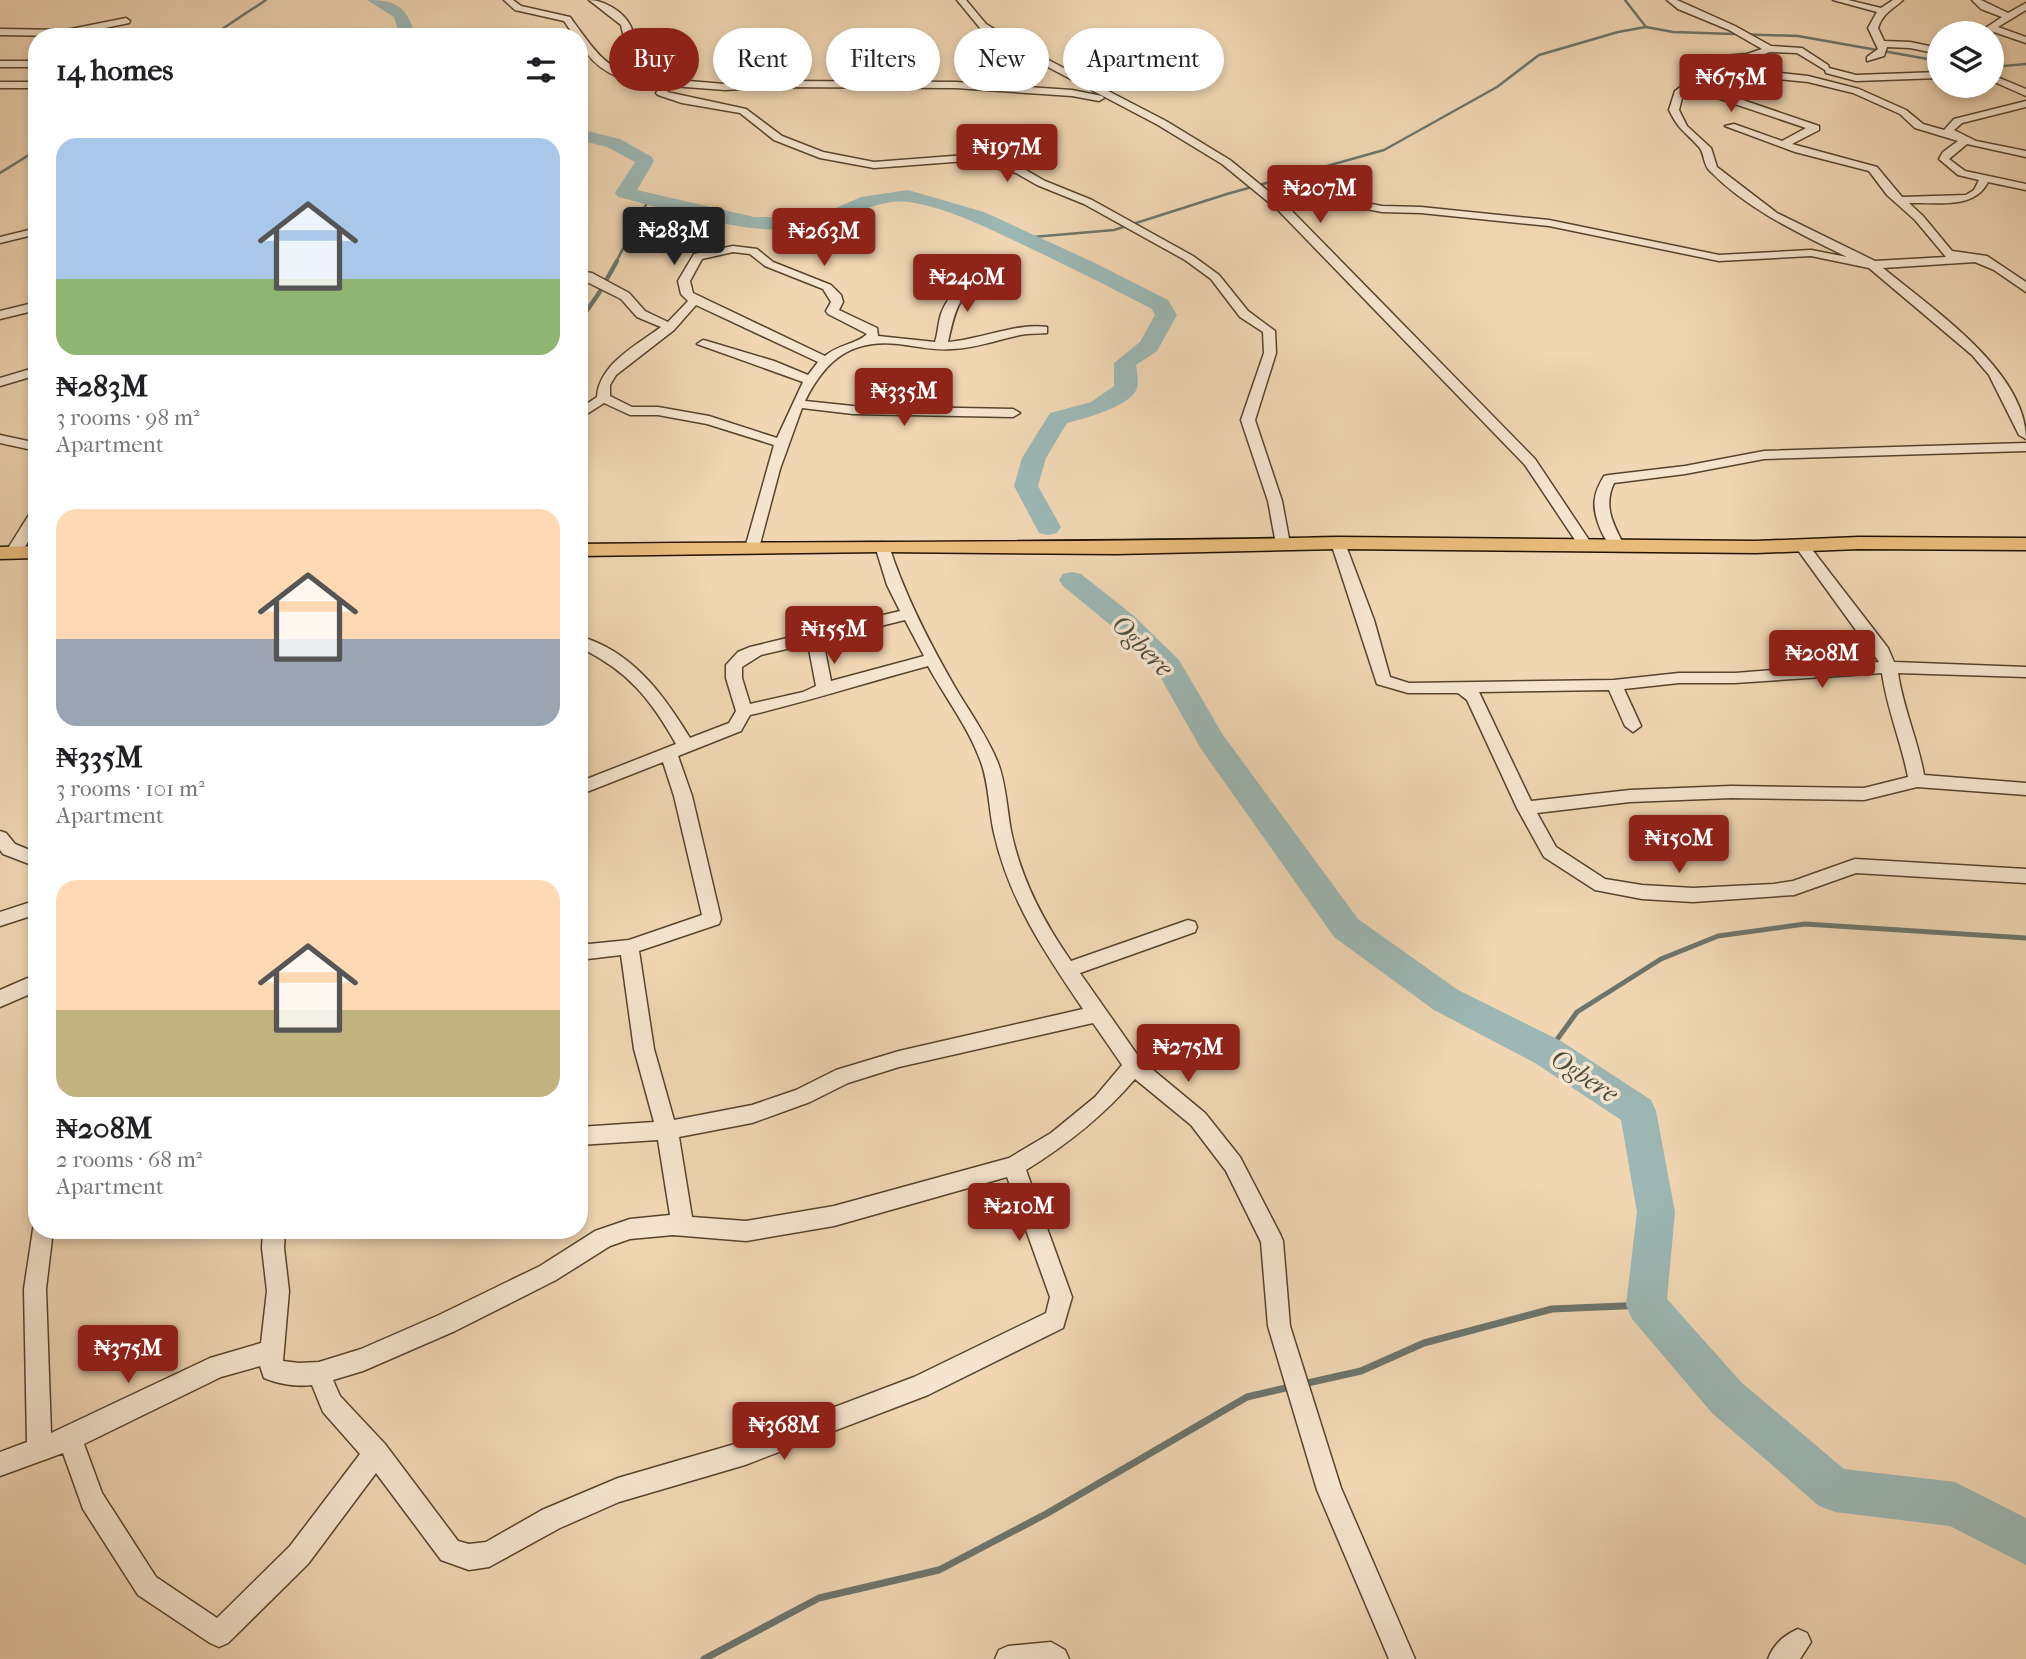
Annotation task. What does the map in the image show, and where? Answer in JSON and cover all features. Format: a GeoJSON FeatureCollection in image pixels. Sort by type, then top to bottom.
{"type":"FeatureCollection","features":[{"type":"Feature","properties":{"kind":"main road"},"geometry":{"type":"LineString","coordinates":[[588,550],[882,546],[1115,548],[1338,542],[1802,546],[2026,544]]}},
{"type":"Feature","properties":{"kind":"main road"},"geometry":{"type":"LineString","coordinates":[[4,553],[28,552]]}},
{"type":"Feature","properties":{"kind":"street"},"geometry":{"type":"LineString","coordinates":[[508,0],[518,8],[567,19],[573,28]]}},
{"type":"Feature","properties":{"kind":"street"},"geometry":{"type":"LineString","coordinates":[[593,0],[620,19],[626,28]]}},
{"type":"Feature","properties":{"kind":"street"},"geometry":{"type":"LineString","coordinates":[[961,0],[983,26],[1113,99],[1162,123],[1226,162],[1282,208],[1530,462],[1587,545]]}},
{"type":"Feature","properties":{"kind":"street"},"geometry":{"type":"LineString","coordinates":[[1671,0],[1732,28],[1769,50]]}},
{"type":"Feature","properties":{"kind":"street"},"geometry":{"type":"LineString","coordinates":[[1688,0],[1701,15]]}},
{"type":"Feature","properties":{"kind":"street"},"geometry":{"type":"LineString","coordinates":[[1837,0],[1882,11]]}},
{"type":"Feature","properties":{"kind":"street"},"geometry":{"type":"LineString","coordinates":[[1870,59],[1881,54],[1882,44],[1873,28],[1882,11],[1899,0]]}},
{"type":"Feature","properties":{"kind":"street"},"geometry":{"type":"LineString","coordinates":[[1976,0],[1984,8],[2011,17]]}},
{"type":"Feature","properties":{"kind":"street"},"geometry":{"type":"LineString","coordinates":[[2004,21],[2026,6]]}},
{"type":"Feature","properties":{"kind":"street"},"geometry":{"type":"LineString","coordinates":[[91,28],[126,21]]}},
{"type":"Feature","properties":{"kind":"street"},"geometry":{"type":"LineString","coordinates":[[0,32],[28,32]]}},
{"type":"Feature","properties":{"kind":"street"},"geometry":{"type":"LineString","coordinates":[[2004,35],[2026,40]]}},
{"type":"Feature","properties":{"kind":"street"},"geometry":{"type":"LineString","coordinates":[[1882,44],[1927,49]]}},
{"type":"Feature","properties":{"kind":"street"},"geometry":{"type":"LineString","coordinates":[[588,48],[598,62],[609,70]]}},
{"type":"Feature","properties":{"kind":"street"},"geometry":{"type":"LineString","coordinates":[[1825,67],[1799,50],[1769,50],[1748,57],[1730,57],[1678,93],[1674,110],[1683,128],[1706,148],[1712,168],[1773,215],[1873,265],[1976,352],[1995,374],[2026,435]]}},
{"type":"Feature","properties":{"kind":"street"},"geometry":{"type":"LineString","coordinates":[[1720,62],[1773,76],[1808,79],[1867,95],[1908,116],[1919,126],[2026,154]]}},
{"type":"Feature","properties":{"kind":"street"},"geometry":{"type":"LineString","coordinates":[[0,64],[28,64]]}},
{"type":"Feature","properties":{"kind":"street"},"geometry":{"type":"LineString","coordinates":[[1808,79],[1813,74],[1829,71],[1856,78],[1927,75]]}},
{"type":"Feature","properties":{"kind":"street"},"geometry":{"type":"LineString","coordinates":[[2004,83],[2026,93]]}},
{"type":"Feature","properties":{"kind":"street"},"geometry":{"type":"LineString","coordinates":[[0,85],[28,85]]}},
{"type":"Feature","properties":{"kind":"street"},"geometry":{"type":"LineString","coordinates":[[699,85],[956,85],[1113,99]]}},
{"type":"Feature","properties":{"kind":"street"},"geometry":{"type":"LineString","coordinates":[[1689,85],[1815,128],[1784,144]]}},
{"type":"Feature","properties":{"kind":"street"},"geometry":{"type":"LineString","coordinates":[[663,91],[661,93],[682,100],[743,111],[778,138],[820,155],[874,165],[966,158],[1020,171],[1061,192],[1088,202],[1189,258],[1215,277],[1244,314],[1269,331],[1270,353],[1248,420],[1275,501],[1283,544]]}},
{"type":"Feature","properties":{"kind":"street"},"geometry":{"type":"LineString","coordinates":[[1966,140],[1948,131],[1958,121],[2026,104]]}},
{"type":"Feature","properties":{"kind":"street"},"geometry":{"type":"LineString","coordinates":[[1730,127],[1873,169],[1948,254],[1983,258],[2007,271],[2026,288]]}},
{"type":"Feature","properties":{"kind":"street"},"geometry":{"type":"LineString","coordinates":[[1966,140],[1944,159],[1962,173],[2026,187]]}},
{"type":"Feature","properties":{"kind":"street"},"geometry":{"type":"LineString","coordinates":[[1899,200],[1968,198],[1978,192],[1985,178]]}},
{"type":"Feature","properties":{"kind":"street"},"geometry":{"type":"LineString","coordinates":[[1282,208],[1312,199],[1338,200],[1382,209],[1421,209],[1566,225],[1615,239],[1718,258],[1811,253],[1873,265],[1983,258]]}},
{"type":"Feature","properties":{"kind":"street"},"geometry":{"type":"LineString","coordinates":[[0,240],[28,233]]}},
{"type":"Feature","properties":{"kind":"street"},"geometry":{"type":"LineString","coordinates":[[826,361],[694,300],[687,294],[684,281],[698,256],[733,249],[752,251],[769,264],[827,287],[835,295],[837,302],[832,311],[873,331],[867,341]]}},
{"type":"Feature","properties":{"kind":"street"},"geometry":{"type":"LineString","coordinates":[[2007,271],[2024,267]]}},
{"type":"Feature","properties":{"kind":"street"},"geometry":{"type":"LineString","coordinates":[[588,275],[625,296],[641,314],[670,327]]}},
{"type":"Feature","properties":{"kind":"street"},"geometry":{"type":"LineString","coordinates":[[940,346],[945,337],[947,314],[958,298],[976,282],[1007,285]]}},
{"type":"Feature","properties":{"kind":"street"},"geometry":{"type":"LineString","coordinates":[[603,398],[601,390],[612,370],[670,327],[690,308],[694,300]]}},
{"type":"Feature","properties":{"kind":"street"},"geometry":{"type":"LineString","coordinates":[[0,315],[28,308]]}},
{"type":"Feature","properties":{"kind":"street"},"geometry":{"type":"LineString","coordinates":[[752,548],[780,443],[797,404],[826,361],[840,349],[867,341],[940,346],[985,342],[1017,330],[1043,330]]}},
{"type":"Feature","properties":{"kind":"street"},"geometry":{"type":"LineString","coordinates":[[703,344],[770,364],[811,381]]}},
{"type":"Feature","properties":{"kind":"street"},"geometry":{"type":"LineString","coordinates":[[0,382],[28,374]]}},
{"type":"Feature","properties":{"kind":"street"},"geometry":{"type":"LineString","coordinates":[[588,409],[603,398]]}},
{"type":"Feature","properties":{"kind":"street"},"geometry":{"type":"LineString","coordinates":[[603,398],[630,411],[658,411],[709,420],[780,443]]}},
{"type":"Feature","properties":{"kind":"street"},"geometry":{"type":"LineString","coordinates":[[2009,398],[2026,399]]}},
{"type":"Feature","properties":{"kind":"street"},"geometry":{"type":"LineString","coordinates":[[797,404],[853,410],[1013,413]]}},
{"type":"Feature","properties":{"kind":"street"},"geometry":{"type":"LineString","coordinates":[[0,439],[28,445]]}},
{"type":"Feature","properties":{"kind":"street"},"geometry":{"type":"LineString","coordinates":[[1617,545],[1603,517],[1599,498],[1609,479],[1685,470],[1764,455],[2026,447]]}},
{"type":"Feature","properties":{"kind":"street"},"geometry":{"type":"LineString","coordinates":[[4,553],[28,524]]}},
{"type":"Feature","properties":{"kind":"street"},"geometry":{"type":"LineString","coordinates":[[1338,542],[1366,620],[1383,680],[1408,688],[1614,685],[1679,678],[1735,678],[1889,667],[2026,671]]}},
{"type":"Feature","properties":{"kind":"street"},"geometry":{"type":"LineString","coordinates":[[882,546],[894,586],[975,730],[991,766],[1003,834],[1020,890],[1043,936],[1134,1066],[1198,1119],[1233,1164],[1272,1241],[1279,1326],[1329,1490],[1402,1659]]}},
{"type":"Feature","properties":{"kind":"street"},"geometry":{"type":"LineString","coordinates":[[1802,546],[1858,618],[1889,667],[1892,696],[1910,743],[1917,781]]}},
{"type":"Feature","properties":{"kind":"street"},"geometry":{"type":"LineString","coordinates":[[588,785],[735,727],[744,711],[734,678],[734,665],[756,650],[910,614]]}},
{"type":"Feature","properties":{"kind":"street"},"geometry":{"type":"LineString","coordinates":[[814,636],[824,688]]}},
{"type":"Feature","properties":{"kind":"street"},"geometry":{"type":"LineString","coordinates":[[588,645],[626,664],[656,694],[677,750],[683,796],[712,919],[629,947],[588,952]]}},
{"type":"Feature","properties":{"kind":"street"},"geometry":{"type":"LineString","coordinates":[[744,711],[808,696],[824,688],[934,659]]}},
{"type":"Feature","properties":{"kind":"street"},"geometry":{"type":"LineString","coordinates":[[1614,685],[1633,726]]}},
{"type":"Feature","properties":{"kind":"street"},"geometry":{"type":"LineString","coordinates":[[1464,689],[1473,696],[1482,711],[1526,808],[1550,852],[1601,885],[1642,892],[1693,895],[1774,891],[1794,888],[1855,866],[2026,876]]}},
{"type":"Feature","properties":{"kind":"street"},"geometry":{"type":"LineString","coordinates":[[1526,808],[1630,796],[1731,792],[1864,794],[1917,781],[2026,789]]}},
{"type":"Feature","properties":{"kind":"street"},"geometry":{"type":"LineString","coordinates":[[0,838],[9,849],[28,856]]}},
{"type":"Feature","properties":{"kind":"street"},"geometry":{"type":"LineString","coordinates":[[0,919],[28,910]]}},
{"type":"Feature","properties":{"kind":"street"},"geometry":{"type":"LineString","coordinates":[[1067,970],[1188,927]]}},
{"type":"Feature","properties":{"kind":"street"},"geometry":{"type":"LineString","coordinates":[[629,947],[644,1049],[667,1130],[683,1226]]}},
{"type":"Feature","properties":{"kind":"street"},"geometry":{"type":"LineString","coordinates":[[0,999],[28,986]]}},
{"type":"Feature","properties":{"kind":"street"},"geometry":{"type":"LineString","coordinates":[[588,1135],[667,1130],[752,1114],[803,1096],[843,1076],[899,1059],[1097,1014]]}},
{"type":"Feature","properties":{"kind":"street"},"geometry":{"type":"LineString","coordinates":[[273,1239],[271,1255],[278,1287],[278,1307],[270,1352],[272,1370],[299,1375],[318,1373],[363,1360],[447,1322],[548,1273],[603,1238],[630,1229],[683,1226],[746,1231],[834,1216],[1014,1166],[1067,1132],[1102,1103],[1134,1066]]}},
{"type":"Feature","properties":{"kind":"street"},"geometry":{"type":"LineString","coordinates":[[318,1373],[331,1404],[376,1452],[450,1551],[469,1557],[489,1554],[551,1519],[618,1490],[745,1453],[920,1387],[1055,1320],[1061,1297],[1014,1166]]}},
{"type":"Feature","properties":{"kind":"street"},"geometry":{"type":"LineString","coordinates":[[39,1450],[36,1289],[41,1239]]}},
{"type":"Feature","properties":{"kind":"street"},"geometry":{"type":"LineString","coordinates":[[0,1464],[70,1438],[218,1366],[270,1352]]}},
{"type":"Feature","properties":{"kind":"street"},"geometry":{"type":"LineString","coordinates":[[70,1438],[92,1500],[147,1586],[219,1634],[299,1555],[376,1452]]}},
{"type":"Feature","properties":{"kind":"street"},"geometry":{"type":"LineString","coordinates":[[1008,1659],[1051,1655],[1056,1659]]}},
{"type":"Feature","properties":{"kind":"waterway"},"geometry":{"type":"LineString","coordinates":[[224,28],[266,0]]}},
{"type":"Feature","properties":{"kind":"waterway","name":"Ogbere"},"geometry":{"type":"LineString","coordinates":[[375,0],[401,15],[405,28]]}},
{"type":"Feature","properties":{"kind":"waterway"},"geometry":{"type":"LineString","coordinates":[[1625,0],[1646,27]]}},
{"type":"Feature","properties":{"kind":"waterway"},"geometry":{"type":"LineString","coordinates":[[1021,238],[1114,230],[1227,194],[1384,150],[1497,87],[1539,55],[1618,32],[1646,27]]}},
{"type":"Feature","properties":{"kind":"waterway"},"geometry":{"type":"LineString","coordinates":[[1646,27],[1673,32],[1798,36],[1927,59]]}},
{"type":"Feature","properties":{"kind":"waterway"},"geometry":{"type":"LineString","coordinates":[[2004,66],[2026,64]]}},
{"type":"Feature","properties":{"kind":"waterway","name":"Ogbere"},"geometry":{"type":"LineString","coordinates":[[588,136],[614,143],[645,161],[625,193],[754,223],[804,223],[827,219],[868,201],[908,196],[977,216],[1088,267],[1160,305],[1166,315],[1149,346],[1125,363],[1126,388],[1099,407],[1058,418],[1034,458],[1026,486],[1048,527]]}},
{"type":"Feature","properties":{"kind":"waterway"},"geometry":{"type":"LineString","coordinates":[[0,173],[28,156]]}},
{"type":"Feature","properties":{"kind":"waterway"},"geometry":{"type":"LineString","coordinates":[[616,262],[649,199]]}},
{"type":"Feature","properties":{"kind":"waterway"},"geometry":{"type":"LineString","coordinates":[[588,309],[617,261]]}},
{"type":"Feature","properties":{"kind":"waterway","name":"Ogbere"},"geometry":{"type":"LineString","coordinates":[[1072,580],[1124,622],[1169,667],[1212,742],[1346,928],[1446,1000],[1548,1052],[1638,1111],[1656,1212],[1646,1305],[1727,1398],[1835,1490],[1955,1504],[2026,1542]]}},
{"type":"Feature","properties":{"kind":"waterway"},"geometry":{"type":"LineString","coordinates":[[1548,1052],[1577,1012],[1661,959],[1718,936],[1805,924],[2026,938]]}},
{"type":"Feature","properties":{"kind":"waterway"},"geometry":{"type":"LineString","coordinates":[[1303,1384],[1361,1371],[1424,1343],[1552,1309],[1646,1305]]}},
{"type":"Feature","properties":{"kind":"waterway"},"geometry":{"type":"LineString","coordinates":[[704,1659],[819,1598],[939,1570],[1046,1514],[1247,1397],[1294,1386]]}}]}
